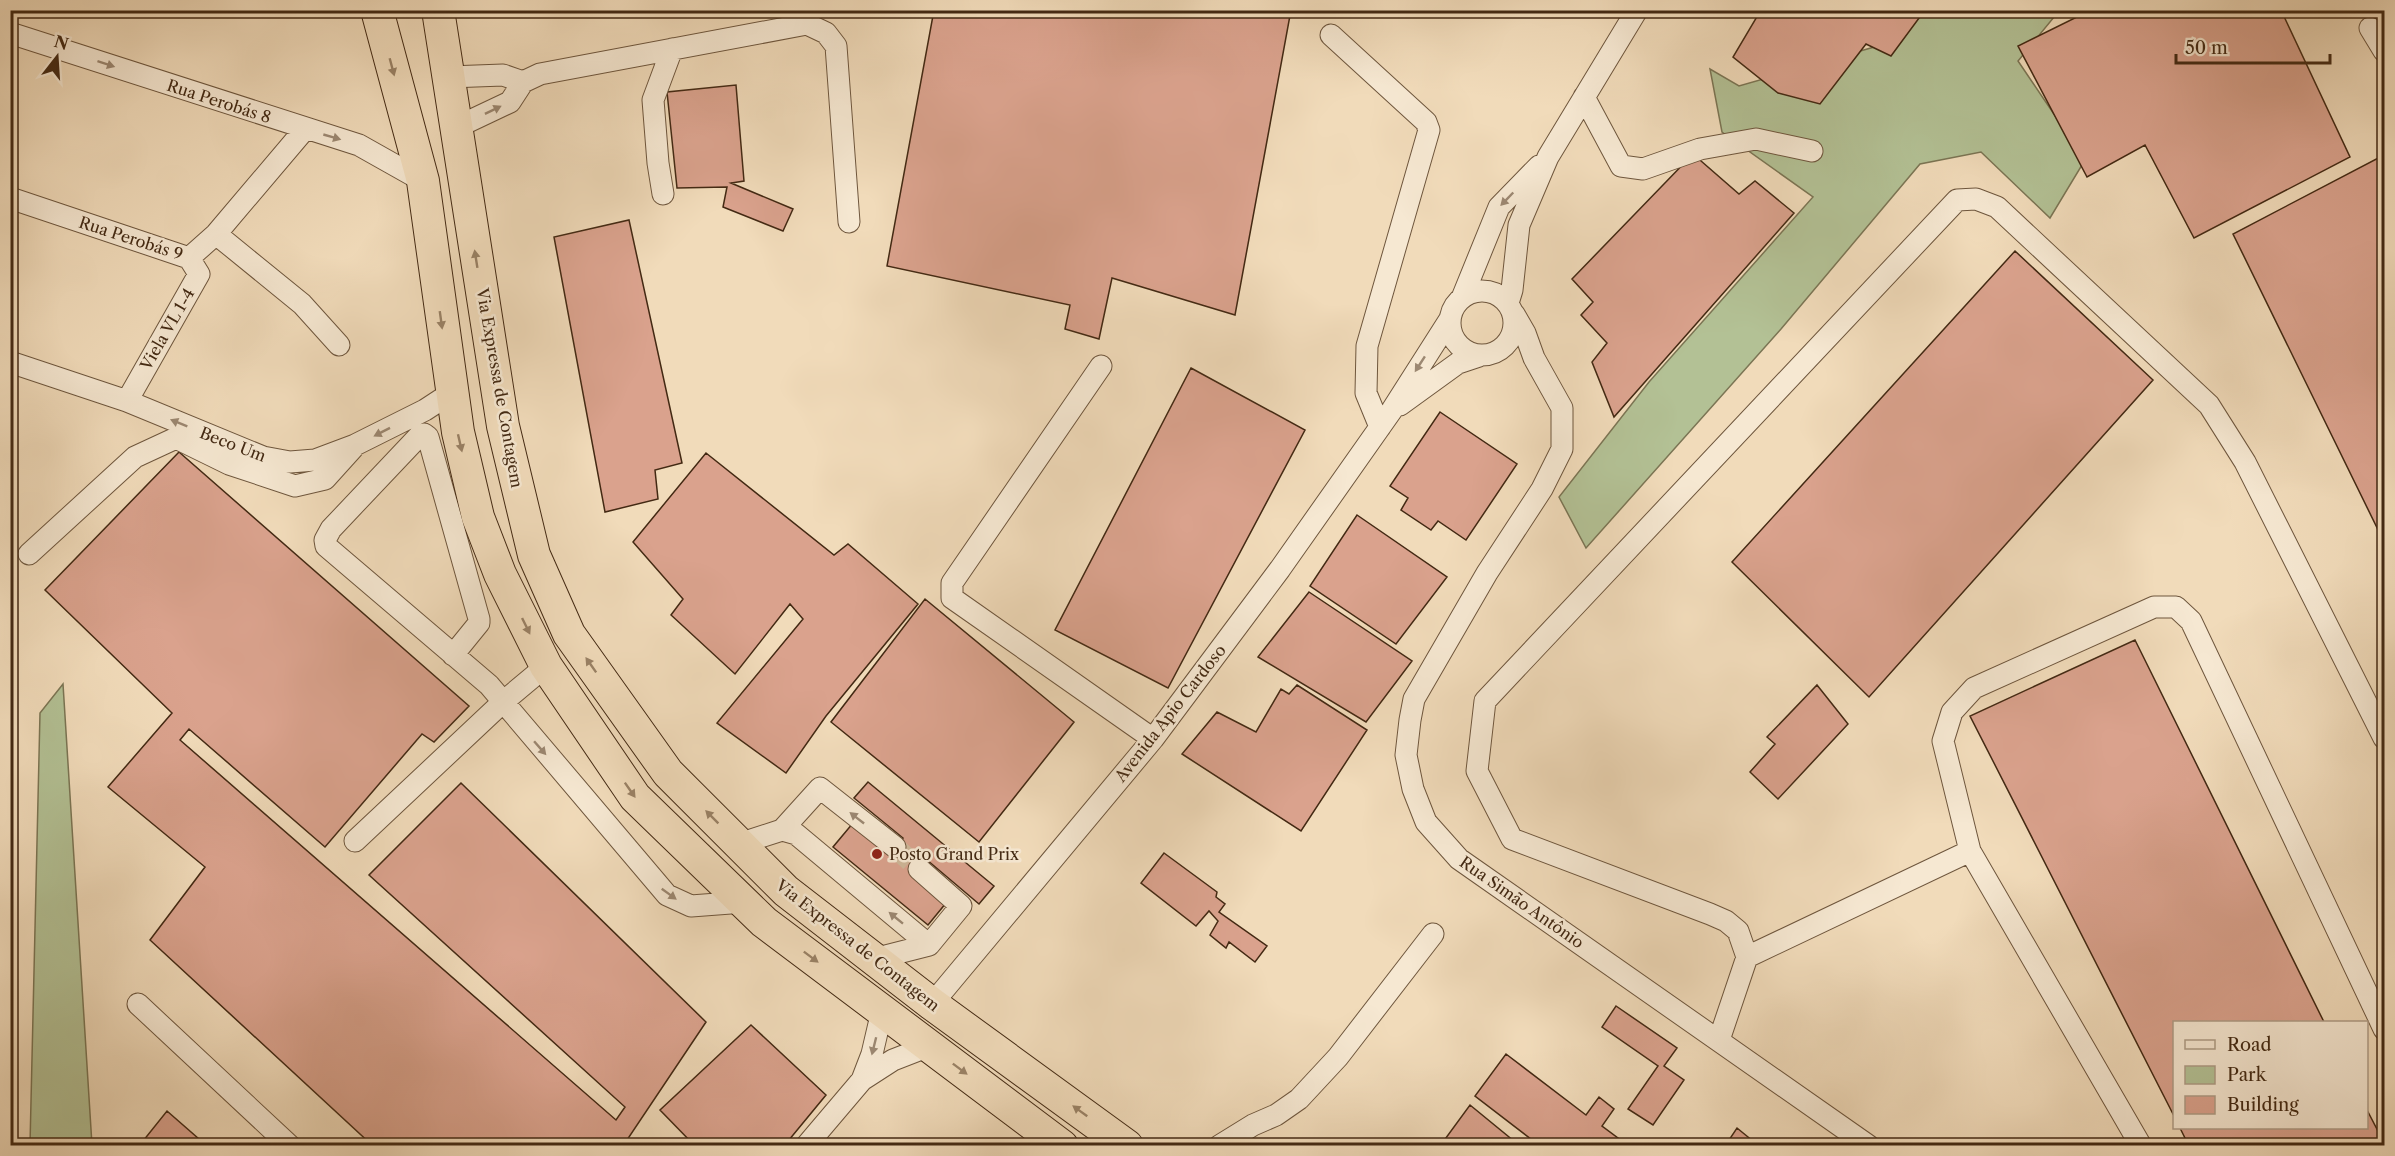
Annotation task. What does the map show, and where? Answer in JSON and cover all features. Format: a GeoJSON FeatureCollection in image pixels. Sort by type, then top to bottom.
{"type":"FeatureCollection","features":[{"type":"Feature","properties":{"kind":"highway"},"geometry":{"type":"LineString","coordinates":[[377,10],[423,181],[449,379],[458,432],[478,517],[500,574],[546,666],[635,797],[764,922],[1062,1146]]}},
{"type":"Feature","properties":{"kind":"highway","name":"Via Expressa de Contagem"},"geometry":{"type":"LineString","coordinates":[[438,10],[503,426],[534,555],[569,634],[668,773],[786,891],[932,1004],[1127,1146]]}},
{"type":"Feature","properties":{"kind":"street"},"geometry":{"type":"LineString","coordinates":[[1485,355],[1503,349],[1511,339],[1515,327],[1511,309],[1519,225],[1548,157],[1637,10]]}},
{"type":"Feature","properties":{"kind":"street"},"geometry":{"type":"LineString","coordinates":[[455,128],[510,102],[523,82],[540,74],[807,24],[826,33],[836,46],[849,222]]}},
{"type":"Feature","properties":{"kind":"street"},"geometry":{"type":"LineString","coordinates":[[2370,28],[2385,51]]}},
{"type":"Feature","properties":{"kind":"street","name":"Rua Perobás 8"},"geometry":{"type":"LineString","coordinates":[[10,33],[359,145],[423,181]]}},
{"type":"Feature","properties":{"kind":"street"},"geometry":{"type":"LineString","coordinates":[[1331,35],[1426,122],[1429,130],[1367,346],[1366,393],[1386,419]]}},
{"type":"Feature","properties":{"kind":"street"},"geometry":{"type":"LineString","coordinates":[[663,194],[653,100],[672,49]]}},
{"type":"Feature","properties":{"kind":"street"},"geometry":{"type":"LineString","coordinates":[[449,77],[503,75],[523,82]]}},
{"type":"Feature","properties":{"kind":"street"},"geometry":{"type":"LineString","coordinates":[[1584,97],[1621,166],[1643,169],[1700,149],[1756,139],[1812,151]]}},
{"type":"Feature","properties":{"kind":"street","name":"Rua Perobás 9"},"geometry":{"type":"LineString","coordinates":[[10,198],[189,258],[216,234],[305,129]]}},
{"type":"Feature","properties":{"kind":"street"},"geometry":{"type":"LineString","coordinates":[[1534,358],[1516,353],[1485,355],[1467,352],[1456,344],[1451,332],[1450,320],[1454,307],[1462,298],[1499,207],[1548,157]]}},
{"type":"Feature","properties":{"kind":"street"},"geometry":{"type":"LineString","coordinates":[[1719,1040],[1747,957],[1738,931],[1726,921],[1512,839],[1477,771],[1485,701],[1957,200],[1976,199],[1997,207],[2209,405],[2245,462],[2385,738]]}},
{"type":"Feature","properties":{"kind":"street"},"geometry":{"type":"LineString","coordinates":[[216,234],[302,304],[339,345]]}},
{"type":"Feature","properties":{"kind":"street","name":"Viela VL 1-4"},"geometry":{"type":"LineString","coordinates":[[127,401],[199,274],[189,258]]}},
{"type":"Feature","properties":{"kind":"street"},"geometry":{"type":"LineString","coordinates":[[1462,298],[1473,292],[1486,291],[1498,295],[1511,309]]}},
{"type":"Feature","properties":{"kind":"street","name":"Rua Simão Antônio"},"geometry":{"type":"LineString","coordinates":[[1511,309],[1525,333],[1534,358],[1562,408],[1562,449],[1542,489],[1487,573],[1414,699],[1407,755],[1413,789],[1426,822],[1459,859],[1869,1146]]}},
{"type":"Feature","properties":{"kind":"street","name":"Avenida Apio Cardoso"},"geometry":{"type":"LineString","coordinates":[[932,1004],[1153,739],[1280,569],[1386,419],[1450,320]]}},
{"type":"Feature","properties":{"kind":"street","name":"Avenida Apio Cardoso"},"geometry":{"type":"LineString","coordinates":[[1386,419],[1458,363],[1485,355]]}},
{"type":"Feature","properties":{"kind":"street","name":"Beco Um"},"geometry":{"type":"LineString","coordinates":[[10,362],[127,401],[263,457],[290,462],[315,460],[356,445],[425,410],[449,379]]}},
{"type":"Feature","properties":{"kind":"street"},"geometry":{"type":"LineString","coordinates":[[1101,366],[952,583],[952,598],[1153,739]]}},
{"type":"Feature","properties":{"kind":"street"},"geometry":{"type":"LineString","coordinates":[[453,655],[479,623],[479,619],[428,437],[424,434],[419,436],[331,529],[325,540],[327,546],[453,655],[489,685],[667,895],[691,906],[744,902]]}},
{"type":"Feature","properties":{"kind":"street"},"geometry":{"type":"LineString","coordinates":[[29,554],[135,457],[176,438],[229,464],[295,486],[325,479],[356,445]]}},
{"type":"Feature","properties":{"kind":"street"},"geometry":{"type":"LineString","coordinates":[[2141,1146],[1970,851],[1943,741],[1952,712],[1974,688],[2154,608],[2176,607],[2191,621],[2385,1029]]}},
{"type":"Feature","properties":{"kind":"street"},"geometry":{"type":"LineString","coordinates":[[355,841],[503,702],[546,666]]}},
{"type":"Feature","properties":{"kind":"street"},"geometry":{"type":"LineString","coordinates":[[739,844],[782,830],[820,788],[895,847]]}},
{"type":"Feature","properties":{"kind":"street"},"geometry":{"type":"LineString","coordinates":[[782,830],[796,834],[929,945]]}},
{"type":"Feature","properties":{"kind":"street"},"geometry":{"type":"LineString","coordinates":[[1747,957],[1970,851]]}},
{"type":"Feature","properties":{"kind":"street"},"geometry":{"type":"LineString","coordinates":[[874,959],[929,945],[961,906],[919,869]]}},
{"type":"Feature","properties":{"kind":"street"},"geometry":{"type":"LineString","coordinates":[[1219,1146],[1253,1125],[1276,1116],[1299,1099],[1338,1057],[1433,934]]}},
{"type":"Feature","properties":{"kind":"street"},"geometry":{"type":"LineString","coordinates":[[138,1004],[290,1146]]}},
{"type":"Feature","properties":{"kind":"street"},"geometry":{"type":"LineString","coordinates":[[862,1080],[872,1054],[882,1011]]}},
{"type":"Feature","properties":{"kind":"street"},"geometry":{"type":"LineString","coordinates":[[806,1146],[862,1080],[893,1060],[929,1046]]}},
{"type":"Feature","properties":{"kind":"green space"},"geometry":{"type":"Polygon","coordinates":[[[1921,11],[2059,11],[2018,61],[2085,160],[2050,218],[1981,152],[1920,164],[1781,329],[1586,548],[1559,497],[1649,382],[1813,197],[1722,132],[1710,69],[1739,86],[1881,45],[1921,11]]]}},
{"type":"Feature","properties":{"kind":"green space"},"geometry":{"type":"Polygon","coordinates":[[[63,684],[92,1145],[30,1145],[40,713],[63,684]]]}},
{"type":"Feature","properties":{"kind":"building"},"geometry":{"type":"Polygon","coordinates":[[[934,10],[1291,10],[1235,315],[1112,278],[1099,339],[1065,329],[1070,305],[887,266],[934,10]]]}},
{"type":"Feature","properties":{"kind":"building"},"geometry":{"type":"Polygon","coordinates":[[[1751,10],[1925,10],[1891,56],[1866,44],[1820,104],[1778,93],[1733,57],[1758,15],[1751,10]]]}},
{"type":"Feature","properties":{"kind":"building"},"geometry":{"type":"Polygon","coordinates":[[[2091,10],[2281,10],[2350,157],[2194,238],[2145,145],[2087,177],[2018,46],[2091,10]]]}},
{"type":"Feature","properties":{"kind":"building"},"geometry":{"type":"Polygon","coordinates":[[[736,85],[744,181],[731,183],[793,209],[783,231],[723,207],[727,187],[677,188],[667,92],[736,85]]]}},
{"type":"Feature","properties":{"kind":"building"},"geometry":{"type":"Polygon","coordinates":[[[1693,154],[1739,194],[1755,181],[1794,213],[1614,417],[1592,362],[1607,343],[1581,315],[1593,302],[1572,279],[1693,154]]]}},
{"type":"Feature","properties":{"kind":"building"},"geometry":{"type":"Polygon","coordinates":[[[2384,155],[2384,542],[2233,234],[2384,155]]]}},
{"type":"Feature","properties":{"kind":"building"},"geometry":{"type":"Polygon","coordinates":[[[629,220],[682,463],[655,470],[658,499],[605,512],[554,237],[629,220]]]}},
{"type":"Feature","properties":{"kind":"building"},"geometry":{"type":"Polygon","coordinates":[[[2015,251],[2153,380],[1869,697],[1732,562],[2015,251]]]}},
{"type":"Feature","properties":{"kind":"building"},"geometry":{"type":"Polygon","coordinates":[[[1191,368],[1305,430],[1168,688],[1055,630],[1191,368]]]}},
{"type":"Feature","properties":{"kind":"building"},"geometry":{"type":"Polygon","coordinates":[[[1440,412],[1517,464],[1466,540],[1438,521],[1431,530],[1401,510],[1408,498],[1390,486],[1440,412]]]}},
{"type":"Feature","properties":{"kind":"building"},"geometry":{"type":"Polygon","coordinates":[[[179,452],[469,706],[434,742],[422,734],[325,847],[189,729],[180,740],[616,1120],[625,1107],[369,875],[461,783],[706,1022],[623,1146],[373,1146],[150,940],[205,867],[108,787],[172,713],[45,590],[179,452]]]}},
{"type":"Feature","properties":{"kind":"building"},"geometry":{"type":"Polygon","coordinates":[[[706,453],[834,555],[848,544],[918,604],[826,716],[786,773],[717,723],[803,619],[790,604],[735,674],[671,615],[683,599],[633,542],[706,453]]]}},
{"type":"Feature","properties":{"kind":"building"},"geometry":{"type":"Polygon","coordinates":[[[1357,515],[1447,577],[1396,644],[1310,586],[1357,515]]]}},
{"type":"Feature","properties":{"kind":"building"},"geometry":{"type":"Polygon","coordinates":[[[1309,592],[1412,661],[1366,722],[1258,657],[1309,592]]]}},
{"type":"Feature","properties":{"kind":"building"},"geometry":{"type":"Polygon","coordinates":[[[925,599],[1074,722],[979,842],[831,722],[925,599]]]}},
{"type":"Feature","properties":{"kind":"building"},"geometry":{"type":"Polygon","coordinates":[[[2135,640],[2324,1021],[2173,1021],[2173,1114],[1970,716],[2135,640]]]}},
{"type":"Feature","properties":{"kind":"building"},"geometry":{"type":"Polygon","coordinates":[[[1297,685],[1367,730],[1301,831],[1182,754],[1217,712],[1256,732],[1281,689],[1289,694],[1297,685]]]}},
{"type":"Feature","properties":{"kind":"building"},"geometry":{"type":"Polygon","coordinates":[[[1817,685],[1848,724],[1778,799],[1750,772],[1775,744],[1767,737],[1817,685]]]}},
{"type":"Feature","properties":{"kind":"building"},"geometry":{"type":"Polygon","coordinates":[[[868,782],[994,886],[979,904],[927,860],[913,876],[946,903],[928,925],[833,847],[853,823],[890,853],[903,838],[854,798],[868,782]]]}},
{"type":"Feature","properties":{"kind":"building"},"geometry":{"type":"Polygon","coordinates":[[[1164,853],[1217,892],[1216,897],[1225,904],[1219,912],[1267,946],[1255,962],[1229,942],[1226,948],[1210,935],[1218,921],[1209,911],[1196,926],[1141,883],[1164,853]]]}},
{"type":"Feature","properties":{"kind":"building"},"geometry":{"type":"Polygon","coordinates":[[[1616,1006],[1677,1048],[1664,1066],[1684,1080],[1653,1125],[1628,1109],[1658,1066],[1602,1027],[1616,1006]]]}},
{"type":"Feature","properties":{"kind":"building"},"geometry":{"type":"Polygon","coordinates":[[[751,1025],[826,1095],[784,1146],[695,1146],[660,1110],[751,1025]]]}},
{"type":"Feature","properties":{"kind":"building"},"geometry":{"type":"Polygon","coordinates":[[[1506,1054],[1586,1115],[1599,1097],[1614,1109],[1602,1126],[1626,1144],[1625,1146],[1540,1146],[1475,1096],[1506,1054]]]}},
{"type":"Feature","properties":{"kind":"building"},"geometry":{"type":"Polygon","coordinates":[[[1470,1105],[1520,1146],[1440,1146],[1470,1105]]]}},
{"type":"Feature","properties":{"kind":"building"},"geometry":{"type":"Polygon","coordinates":[[[167,1111],[207,1146],[139,1146],[167,1111]]]}},
{"type":"Feature","properties":{"kind":"building"},"geometry":{"type":"Polygon","coordinates":[[[2368,1112],[2381,1137],[2365,1146],[2189,1146],[2180,1129],[2368,1129],[2368,1112]]]}},
{"type":"Feature","properties":{"kind":"building"},"geometry":{"type":"Polygon","coordinates":[[[1737,1128],[1759,1146],[1725,1146],[1737,1128]]]}},
{"type":"Feature","properties":{"kind":"tunnel"},"geometry":{"type":"LineString","coordinates":[[895,847],[919,869]]}},
{"type":"Feature","properties":{"kind":"place","name":"Posto Grand Prix"},"geometry":{"type":"Point","coordinates":[877,854]}}]}
